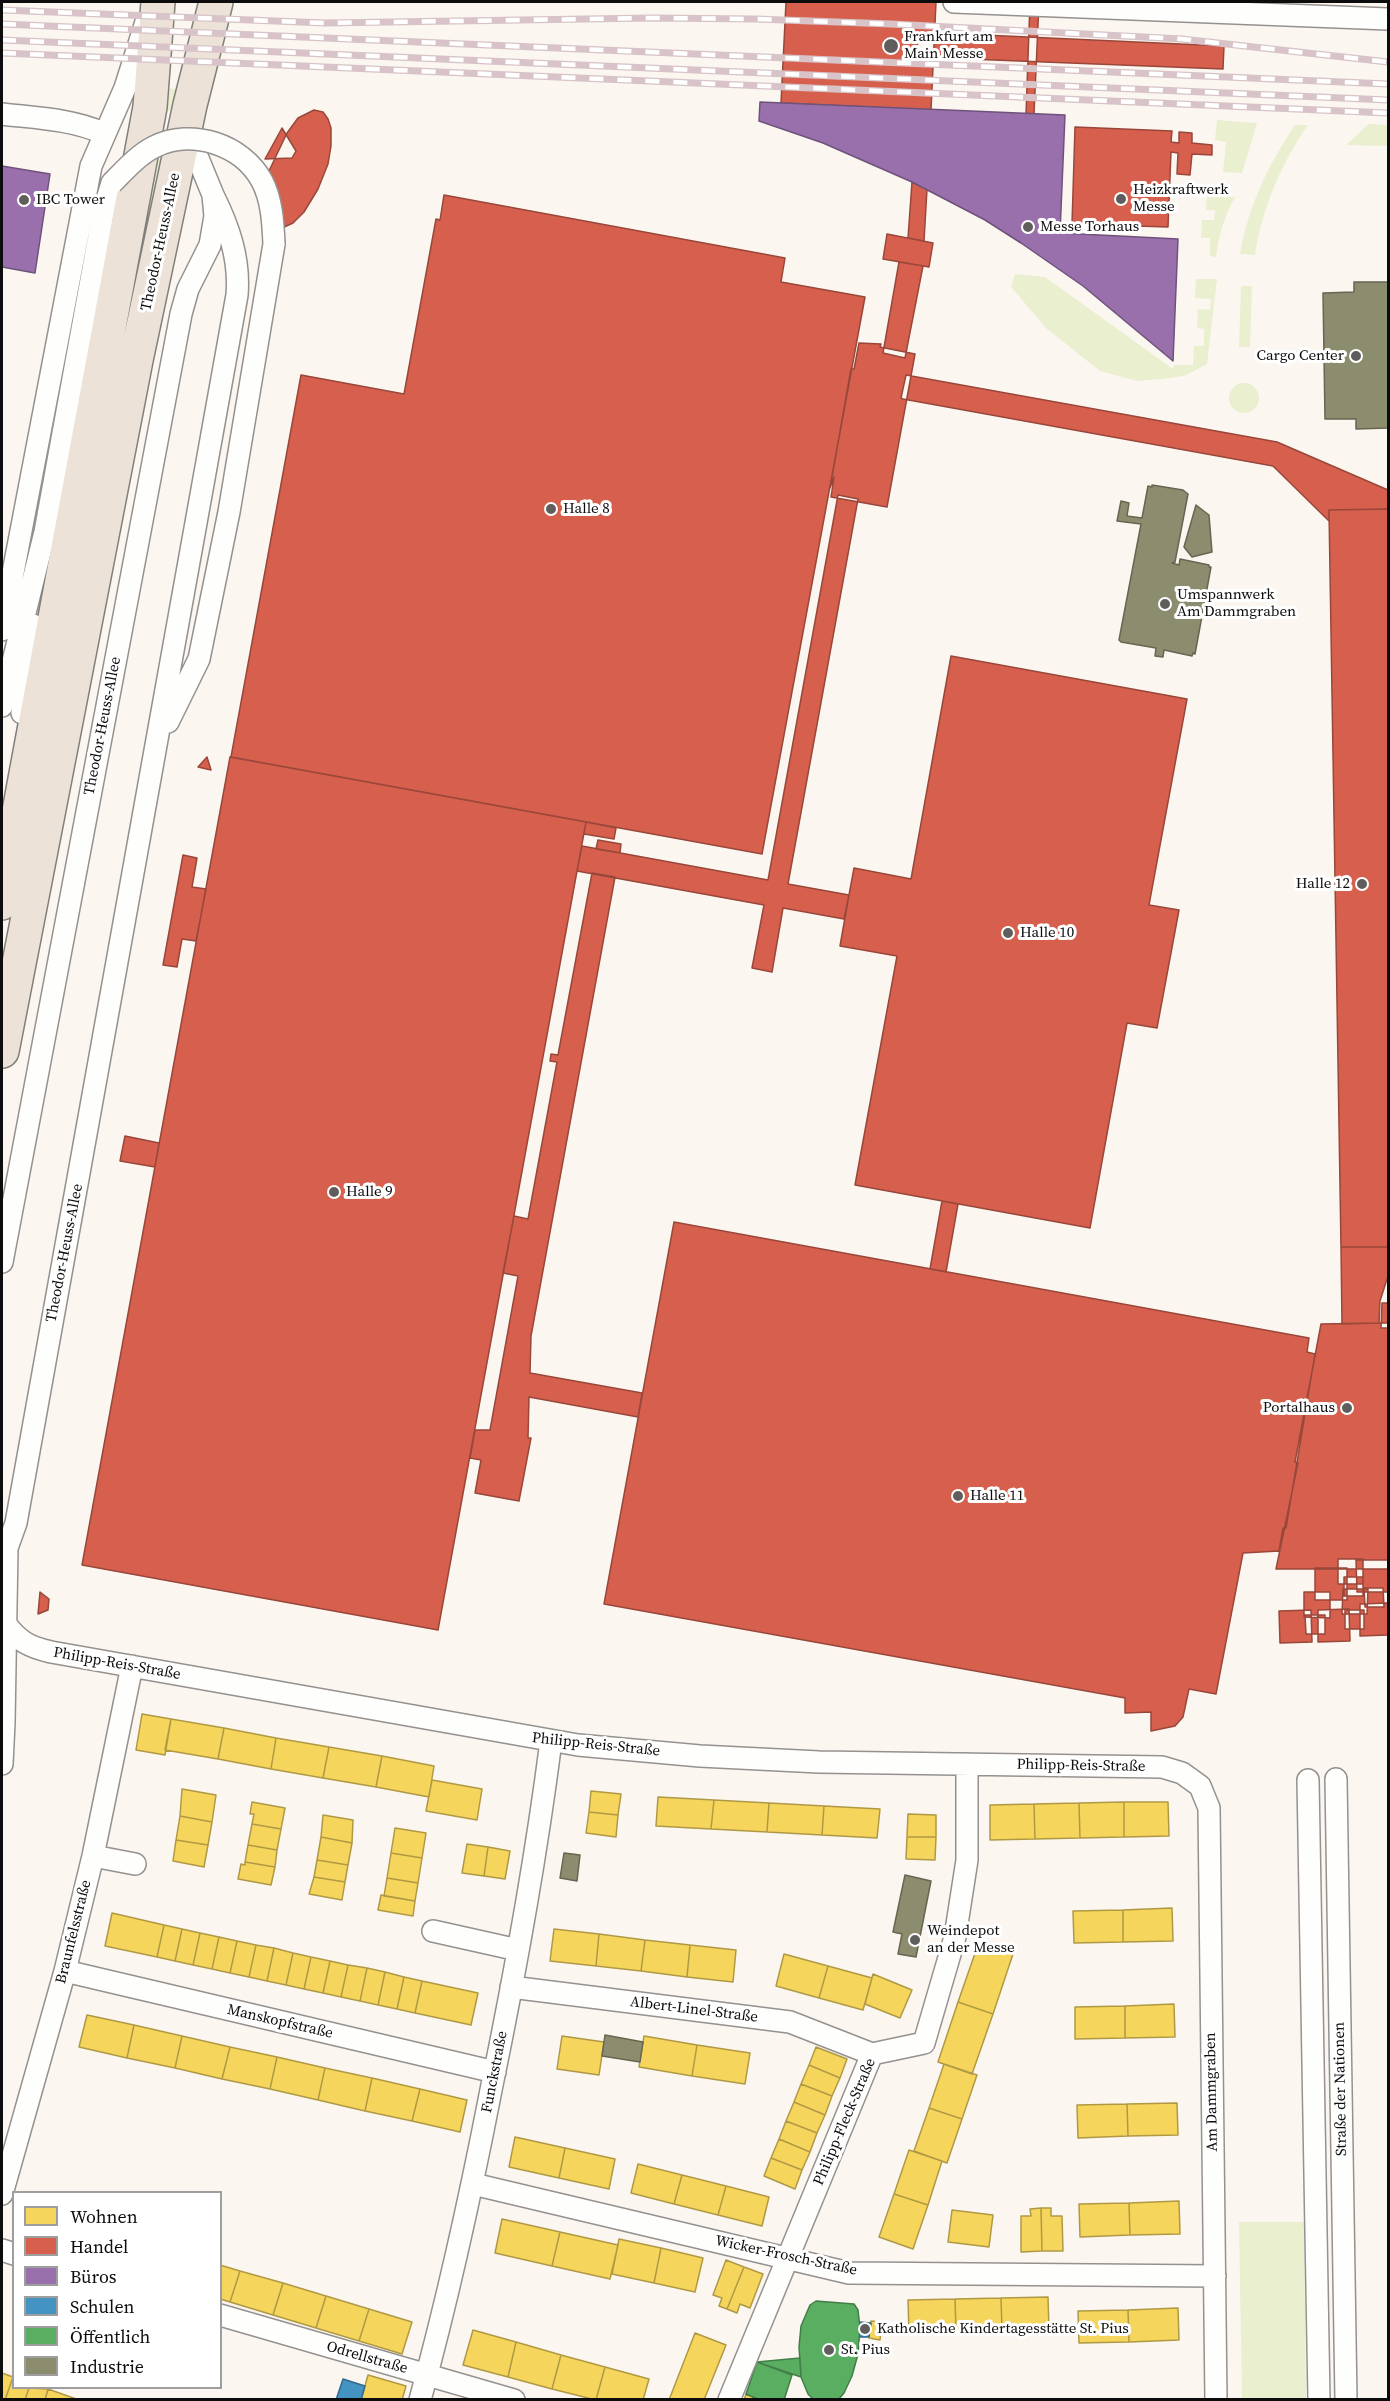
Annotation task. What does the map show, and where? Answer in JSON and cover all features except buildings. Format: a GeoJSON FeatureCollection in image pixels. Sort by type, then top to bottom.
{"type":"FeatureCollection","features":[{"type":"Feature","properties":{"kind":"main road"},"geometry":{"type":"LineString","coordinates":[[2,903],[150,106],[158,2]]}},
{"type":"Feature","properties":{"kind":"main road","name":"Theodor-Heuss-Allee"},"geometry":{"type":"LineString","coordinates":[[2,1052],[106,509],[190,105],[216,2]]}},
{"type":"Feature","properties":{"kind":"street"},"geometry":{"type":"LineString","coordinates":[[2,630],[91,166],[103,133],[125,88],[152,2]]}},
{"type":"Feature","properties":{"kind":"street"},"geometry":{"type":"LineString","coordinates":[[954,2],[1389,19]]}},
{"type":"Feature","properties":{"kind":"street","name":"Theodor-Heuss-Allee"},"geometry":{"type":"LineString","coordinates":[[2,1764],[7,1548],[16,1523],[237,295],[237,262],[225,220],[196,156],[190,105]]}},
{"type":"Feature","properties":{"kind":"street"},"geometry":{"type":"LineString","coordinates":[[2,114],[82,124],[103,133]]}},
{"type":"Feature","properties":{"kind":"street","name":"Theodor-Heuss-Allee"},"geometry":{"type":"LineString","coordinates":[[2,883],[45,532],[104,209],[112,183],[136,159],[154,147],[186,138],[225,146],[242,157],[263,182],[273,222],[274,244],[229,512],[199,659],[157,744]]}},
{"type":"Feature","properties":{"kind":"street","name":"Theodor-Heuss-Allee"},"geometry":{"type":"LineString","coordinates":[[2,1262],[181,314],[188,289],[210,245],[215,216],[213,195]]}},
{"type":"Feature","properties":{"kind":"street","name":"Theodor-Heuss-Allee"},"geometry":{"type":"LineString","coordinates":[[2,706],[45,532]]}},
{"type":"Feature","properties":{"kind":"street","name":"Philipp-Reis-Straße"},"geometry":{"type":"LineString","coordinates":[[5,1623],[15,1636],[29,1647],[551,1741],[689,1755],[756,1759],[1162,1767],[1182,1773],[1200,1785]]}},
{"type":"Feature","properties":{"kind":"street","name":"Braunfelsstraße"},"geometry":{"type":"LineString","coordinates":[[2,2194],[65,1971],[93,1856],[132,1666]]}},
{"type":"Feature","properties":{"kind":"street","name":"Funckstraße"},"geometry":{"type":"LineString","coordinates":[[420,2400],[472,2184],[512,1987],[551,1741]]}},
{"type":"Feature","properties":{"kind":"street","name":"Philipp-Fleck-Straße"},"geometry":{"type":"LineString","coordinates":[[729,2400],[872,2054],[924,2043],[955,1937],[966,1871],[967,1764]]}},
{"type":"Feature","properties":{"kind":"street","name":"Straße der Nationen"},"geometry":{"type":"LineString","coordinates":[[1336,1779],[1346,2400]]}},
{"type":"Feature","properties":{"kind":"street","name":"Straße der Nationen"},"geometry":{"type":"LineString","coordinates":[[1308,1780],[1319,2400]]}},
{"type":"Feature","properties":{"kind":"street","name":"Am Dammgraben"},"geometry":{"type":"LineString","coordinates":[[1200,1785],[1209,1808],[1216,2400]]}},
{"type":"Feature","properties":{"kind":"street"},"geometry":{"type":"LineString","coordinates":[[93,1856],[135,1864]]}},
{"type":"Feature","properties":{"kind":"street"},"geometry":{"type":"LineString","coordinates":[[433,1931],[518,1950]]}},
{"type":"Feature","properties":{"kind":"street","name":"Manskopfstraße"},"geometry":{"type":"LineString","coordinates":[[65,1971],[495,2072]]}},
{"type":"Feature","properties":{"kind":"street","name":"Albert-Linel-Straße"},"geometry":{"type":"LineString","coordinates":[[512,1987],[790,2022],[872,2054]]}},
{"type":"Feature","properties":{"kind":"street","name":"Wicker-Frosch-Straße"},"geometry":{"type":"LineString","coordinates":[[472,2184],[849,2272],[1215,2276]]}},
{"type":"Feature","properties":{"kind":"street","name":"Odrellstraße"},"geometry":{"type":"LineString","coordinates":[[222,2316],[514,2400]]}},
{"type":"Feature","properties":{"kind":"green space"},"geometry":{"type":"Polygon","coordinates":[[[162,88],[179,89],[174,110],[162,112],[162,88]]]}},
{"type":"Feature","properties":{"kind":"green space"},"geometry":{"type":"Polygon","coordinates":[[[1217,120],[1257,123],[1242,173],[1223,172],[1226,142],[1215,140],[1217,120]]]}},
{"type":"Feature","properties":{"kind":"green space"},"geometry":{"type":"Polygon","coordinates":[[[1369,124],[1388,125],[1388,146],[1346,145],[1369,124]]]}},
{"type":"Feature","properties":{"kind":"green space"},"geometry":{"type":"Polygon","coordinates":[[[1295,125],[1308,125],[1289,155],[1274,187],[1262,221],[1255,255],[1240,254],[1248,220],[1260,187],[1295,125]]]}},
{"type":"Feature","properties":{"kind":"green space"},"geometry":{"type":"Polygon","coordinates":[[[164,156],[118,360],[153,161],[164,156]]]}},
{"type":"Feature","properties":{"kind":"green space"},"geometry":{"type":"Polygon","coordinates":[[[1207,197],[1235,197],[1223,226],[1216,257],[1210,256],[1210,238],[1201,238],[1202,220],[1214,220],[1215,210],[1206,210],[1207,197]]]}},
{"type":"Feature","properties":{"kind":"green space"},"geometry":{"type":"Polygon","coordinates":[[[1015,274],[1045,277],[1173,369],[1174,365],[1193,365],[1194,346],[1204,346],[1204,329],[1197,328],[1198,309],[1210,310],[1211,299],[1195,298],[1196,279],[1217,279],[1207,364],[1184,376],[1137,381],[1100,371],[1046,328],[1011,287],[1015,274]]]}},
{"type":"Feature","properties":{"kind":"green space"},"geometry":{"type":"Polygon","coordinates":[[[1241,286],[1252,286],[1250,347],[1239,347],[1241,286]]]}},
{"type":"Feature","properties":{"kind":"green space"},"geometry":{"type":"Polygon","coordinates":[[[1244,383],[1255,387],[1259,398],[1255,409],[1244,413],[1233,409],[1229,398],[1233,387],[1244,383]]]}},
{"type":"Feature","properties":{"kind":"green space"},"geometry":{"type":"Polygon","coordinates":[[[1239,2222],[1304,2222],[1306,2399],[1242,2399],[1239,2222]]]}},
{"type":"Feature","properties":{"kind":"railway"},"geometry":{"type":"LineString","coordinates":[[2,10],[325,23],[652,18],[891,24],[1182,39],[1388,62]]}},
{"type":"Feature","properties":{"kind":"railway"},"geometry":{"type":"LineString","coordinates":[[2,24],[1388,84]]}},
{"type":"Feature","properties":{"kind":"railway"},"geometry":{"type":"LineString","coordinates":[[2,40],[1388,100]]}},
{"type":"Feature","properties":{"kind":"railway"},"geometry":{"type":"LineString","coordinates":[[2,53],[1388,113]]}},
{"type":"Feature","properties":{"kind":"place","name":"Frankfurt am Main Messe"},"geometry":{"type":"Point","coordinates":[891,46]}},
{"type":"Feature","properties":{"kind":"place","name":"Heizkraftwerk Messe"},"geometry":{"type":"Point","coordinates":[1121,199]}},
{"type":"Feature","properties":{"kind":"place","name":"IBC Tower"},"geometry":{"type":"Point","coordinates":[24,200]}},
{"type":"Feature","properties":{"kind":"place","name":"Messe Torhaus"},"geometry":{"type":"Point","coordinates":[1028,227]}},
{"type":"Feature","properties":{"kind":"place","name":"Cargo Center"},"geometry":{"type":"Point","coordinates":[1356,356]}},
{"type":"Feature","properties":{"kind":"place","name":"Halle 8"},"geometry":{"type":"Point","coordinates":[551,509]}},
{"type":"Feature","properties":{"kind":"place","name":"Umspannwerk Am Dammgraben"},"geometry":{"type":"Point","coordinates":[1165,604]}},
{"type":"Feature","properties":{"kind":"place","name":"Halle 12"},"geometry":{"type":"Point","coordinates":[1362,884]}},
{"type":"Feature","properties":{"kind":"place","name":"Halle 10"},"geometry":{"type":"Point","coordinates":[1008,933]}},
{"type":"Feature","properties":{"kind":"place","name":"Halle 9"},"geometry":{"type":"Point","coordinates":[334,1192]}},
{"type":"Feature","properties":{"kind":"place","name":"Portalhaus"},"geometry":{"type":"Point","coordinates":[1347,1408]}},
{"type":"Feature","properties":{"kind":"place","name":"Halle 11"},"geometry":{"type":"Point","coordinates":[958,1496]}},
{"type":"Feature","properties":{"kind":"place","name":"Weindepot an der Messe"},"geometry":{"type":"Point","coordinates":[915,1940]}},
{"type":"Feature","properties":{"kind":"place","name":"Katholische Kindertagesstätte St. Pius"},"geometry":{"type":"Point","coordinates":[865,2329]}},
{"type":"Feature","properties":{"kind":"place","name":"St. Pius"},"geometry":{"type":"Point","coordinates":[829,2350]}}]}
